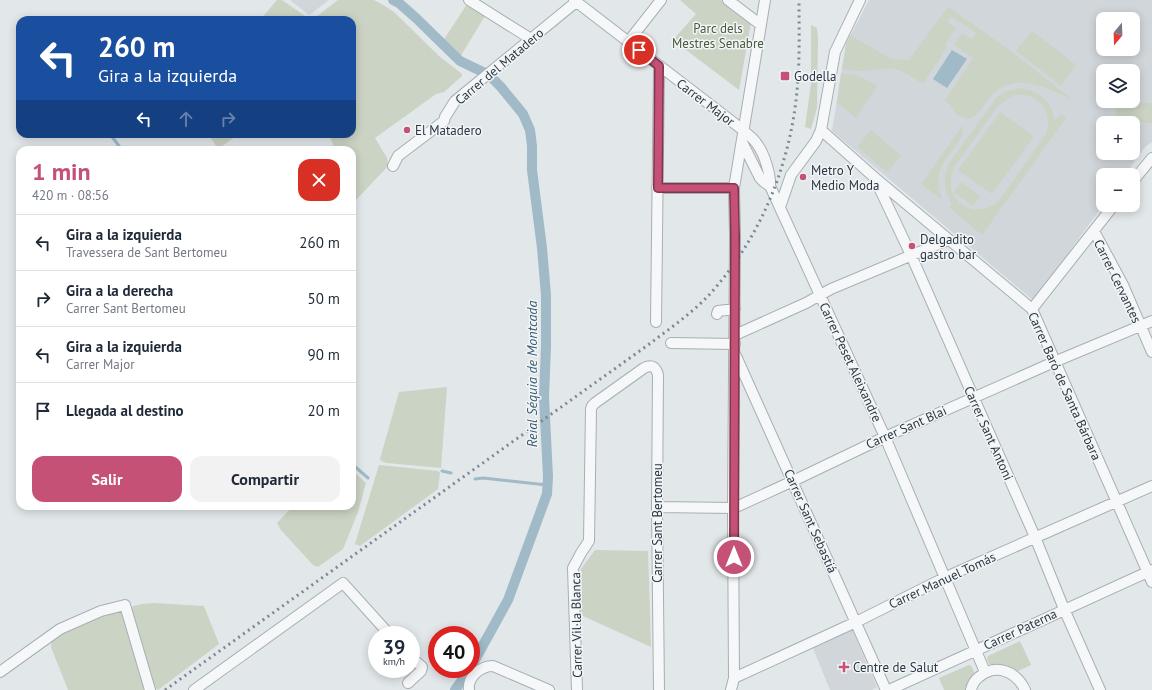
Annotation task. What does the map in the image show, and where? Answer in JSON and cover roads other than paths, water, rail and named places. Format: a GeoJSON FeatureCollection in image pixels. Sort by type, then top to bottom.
{"type":"FeatureCollection","features":[{"type":"Feature","properties":{"kind":"street"},"geometry":{"type":"LineString","coordinates":[[469,0],[531,39]]}},
{"type":"Feature","properties":{"kind":"street"},"geometry":{"type":"LineString","coordinates":[[628,42],[661,0]]}},
{"type":"Feature","properties":{"kind":"street"},"geometry":{"type":"LineString","coordinates":[[728,0],[761,25]]}},
{"type":"Feature","properties":{"kind":"street"},"geometry":{"type":"LineString","coordinates":[[731,690],[734,678],[734,188],[765,0]]}},
{"type":"Feature","properties":{"kind":"street"},"geometry":{"type":"LineString","coordinates":[[780,207],[791,175],[816,141],[822,130],[835,52],[860,0]]}},
{"type":"Feature","properties":{"kind":"street","name":"Carrer del Matadero"},"geometry":{"type":"LineString","coordinates":[[393,166],[398,156],[444,121],[455,102],[531,39],[580,2]]}},
{"type":"Feature","properties":{"kind":"street","name":"Carrer Major"},"geometry":{"type":"LineString","coordinates":[[580,2],[628,42],[743,130],[758,144],[768,168],[771,180],[770,186]]}},
{"type":"Feature","properties":{"kind":"street"},"geometry":{"type":"LineString","coordinates":[[656,322],[659,66]]}},
{"type":"Feature","properties":{"kind":"street","name":"Carrer Baró de Santa Bárbara"},"geometry":{"type":"LineString","coordinates":[[822,130],[874,177],[1032,309],[1054,362],[1150,571],[1152,582]]}},
{"type":"Feature","properties":{"kind":"street"},"geometry":{"type":"LineString","coordinates":[[742,142],[760,178],[770,186]]}},
{"type":"Feature","properties":{"kind":"street"},"geometry":{"type":"LineString","coordinates":[[1140,173],[1152,158]]}},
{"type":"Feature","properties":{"kind":"street","name":"Carrer Sant Antoni"},"geometry":{"type":"LineString","coordinates":[[874,177],[911,256],[1035,537],[1064,609],[1100,690]]}},
{"type":"Feature","properties":{"kind":"street","name":"Carrer Peset Aleixandre"},"geometry":{"type":"LineString","coordinates":[[770,186],[885,437],[946,577],[985,672]]}},
{"type":"Feature","properties":{"kind":"street"},"geometry":{"type":"LineString","coordinates":[[658,188],[734,188]]}},
{"type":"Feature","properties":{"kind":"street"},"geometry":{"type":"LineString","coordinates":[[1032,309],[1109,212]]}},
{"type":"Feature","properties":{"kind":"street","name":"Carrer Cervantes"},"geometry":{"type":"LineString","coordinates":[[1094,231],[1123,286],[1152,352]]}},
{"type":"Feature","properties":{"kind":"street"},"geometry":{"type":"LineString","coordinates":[[671,343],[735,344],[832,289],[948,240]]}},
{"type":"Feature","properties":{"kind":"street"},"geometry":{"type":"LineString","coordinates":[[717,314],[718,311],[722,309],[735,309]]}},
{"type":"Feature","properties":{"kind":"street","name":"Carrer Sant Blai"},"geometry":{"type":"LineString","coordinates":[[657,507],[734,508],[885,437],[1054,362],[1141,327],[1152,321]]}},
{"type":"Feature","properties":{"kind":"street","name":"Carrer Sant Sebastiá"},"geometry":{"type":"LineString","coordinates":[[735,344],[793,481],[886,690]]}},
{"type":"Feature","properties":{"kind":"street","name":"Carrer Sant Bertomeu"},"geometry":{"type":"LineString","coordinates":[[590,420],[592,406],[644,368],[650,366],[657,370],[659,690]]}},
{"type":"Feature","properties":{"kind":"street","name":"Carrer Vil·la Blanca"},"geometry":{"type":"LineString","coordinates":[[577,690],[573,568],[580,553],[589,542],[590,420]]}},
{"type":"Feature","properties":{"kind":"street","name":"Carrer Manuel Tomás"},"geometry":{"type":"LineString","coordinates":[[734,678],[856,622],[946,577],[1152,486]]}},
{"type":"Feature","properties":{"kind":"street","name":"Carrer Paterna"},"geometry":{"type":"LineString","coordinates":[[889,690],[1150,571]]}},
{"type":"Feature","properties":{"kind":"street"},"geometry":{"type":"LineString","coordinates":[[194,690],[343,583],[382,626]]}},
{"type":"Feature","properties":{"kind":"street"},"geometry":{"type":"LineString","coordinates":[[0,672],[60,629],[101,611],[125,606],[150,690]]}},
{"type":"Feature","properties":{"kind":"street"},"geometry":{"type":"LineString","coordinates":[[469,689],[469,681],[474,675],[488,666],[493,666],[549,690]]}},
{"type":"Feature","properties":{"kind":"street"},"geometry":{"type":"LineString","coordinates":[[971,690],[976,679],[985,672],[995,669],[1010,674],[1017,679],[1025,690]]}},
{"type":"Feature","properties":{"kind":"street"},"geometry":{"type":"LineString","coordinates":[[408,683],[413,678]]}},
{"type":"Feature","properties":{"kind":"water"},"geometry":{"type":"Polygon","coordinates":[[[952,50],[967,59],[947,88],[933,79],[952,50]]]}},
{"type":"Feature","properties":{"kind":"waterway","name":"Reial Séquia de Montcada"},"geometry":{"type":"LineString","coordinates":[[393,0],[399,3],[416,18],[460,61],[485,73]]}},
{"type":"Feature","properties":{"kind":"waterway","name":"Reial Séquia de Montcada"},"geometry":{"type":"LineString","coordinates":[[480,651],[508,600],[547,494],[548,477],[544,397],[546,295],[542,248],[532,170],[530,130],[523,114],[492,78]]}},
{"type":"Feature","properties":{"kind":"waterway"},"geometry":{"type":"LineString","coordinates":[[113,138],[119,146]]}},
{"type":"Feature","properties":{"kind":"waterway"},"geometry":{"type":"LineString","coordinates":[[356,468],[368,478]]}},
{"type":"Feature","properties":{"kind":"waterway"},"geometry":{"type":"LineString","coordinates":[[442,471],[451,473]]}},
{"type":"Feature","properties":{"kind":"waterway"},"geometry":{"type":"LineString","coordinates":[[475,479],[483,478],[547,485]]}},
{"type":"Feature","properties":{"kind":"waterway","name":"Reial Séquia de Montcada"},"geometry":{"type":"LineString","coordinates":[[455,690],[464,678]]}},
{"type":"Feature","properties":{"kind":"railway"},"geometry":{"type":"LineString","coordinates":[[165,690],[648,345],[687,315],[709,295],[743,250],[770,200],[780,174],[793,119],[797,91],[799,57],[799,0]]}},
{"type":"Feature","properties":{"kind":"place","name":"Godella"},"geometry":{"type":"Point","coordinates":[785,76]}},
{"type":"Feature","properties":{"kind":"place","name":"El Matadero"},"geometry":{"type":"Point","coordinates":[407,130]}},
{"type":"Feature","properties":{"kind":"place","name":"Metro Y Medio Moda"},"geometry":{"type":"Point","coordinates":[803,177]}},
{"type":"Feature","properties":{"kind":"place","name":"Delgadito gastro bar"},"geometry":{"type":"Point","coordinates":[912,246]}},
{"type":"Feature","properties":{"kind":"place","name":"Centre de Salut"},"geometry":{"type":"Point","coordinates":[844,667]}},
{"type":"Feature","properties":{"kind":"park label","name":"Parc dels Mestres Senabre"},"geometry":{"type":"Point","coordinates":[718,36]}}]}
